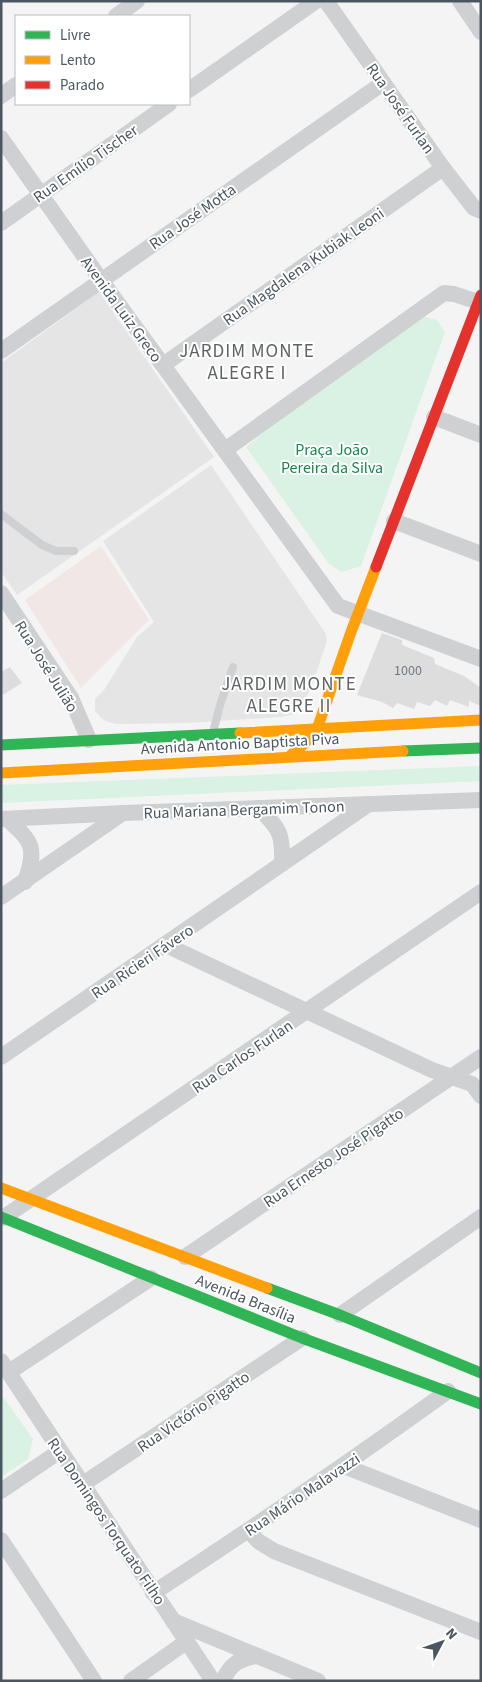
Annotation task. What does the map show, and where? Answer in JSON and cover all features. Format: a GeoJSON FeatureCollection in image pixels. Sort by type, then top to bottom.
{"type":"FeatureCollection","features":[{"type":"Feature","properties":{"kind":"main road"},"geometry":{"type":"LineString","coordinates":[[290,756],[317,729],[434,417],[476,324],[479,299]]}},
{"type":"Feature","properties":{"kind":"main road","name":"Avenida Antonio Baptista Piva"},"geometry":{"type":"LineString","coordinates":[[1,744],[89,740],[191,743],[212,734],[481,720]]}},
{"type":"Feature","properties":{"kind":"main road"},"geometry":{"type":"LineString","coordinates":[[317,729],[320,742],[328,754]]}},
{"type":"Feature","properties":{"kind":"main road"},"geometry":{"type":"LineString","coordinates":[[187,762],[191,743]]}},
{"type":"Feature","properties":{"kind":"main road","name":"Avenida Antonio Baptista Piva"},"geometry":{"type":"LineString","coordinates":[[1,772],[328,754],[481,748]]}},
{"type":"Feature","properties":{"kind":"main road","name":"Avenida Brasília"},"geometry":{"type":"LineString","coordinates":[[1,1188],[478,1368]]}},
{"type":"Feature","properties":{"kind":"main road","name":"Avenida Brasília"},"geometry":{"type":"LineString","coordinates":[[2,1217],[302,1338],[481,1404]]}},
{"type":"Feature","properties":{"kind":"street"},"geometry":{"type":"LineString","coordinates":[[117,15],[137,1]]}},
{"type":"Feature","properties":{"kind":"street"},"geometry":{"type":"LineString","coordinates":[[190,89],[316,1]]}},
{"type":"Feature","properties":{"kind":"street","name":"Rua José Furlan"},"geometry":{"type":"LineString","coordinates":[[326,1],[443,168],[474,208],[481,211]]}},
{"type":"Feature","properties":{"kind":"street"},"geometry":{"type":"LineString","coordinates":[[460,1],[481,32]]}},
{"type":"Feature","properties":{"kind":"street","name":"Rua José Motta"},"geometry":{"type":"LineString","coordinates":[[1,351],[383,83]]}},
{"type":"Feature","properties":{"kind":"street"},"geometry":{"type":"LineString","coordinates":[[1,96],[15,87]]}},
{"type":"Feature","properties":{"kind":"street","name":"Rua Emílio Tischer"},"geometry":{"type":"LineString","coordinates":[[1,223],[168,105]]}},
{"type":"Feature","properties":{"kind":"street","name":"Avenida Luiz Greco"},"geometry":{"type":"LineString","coordinates":[[1,138],[101,280],[338,606],[481,659]]}},
{"type":"Feature","properties":{"kind":"street","name":"Rua Magdalena Kubiak Leoni"},"geometry":{"type":"LineString","coordinates":[[163,365],[443,168]]}},
{"type":"Feature","properties":{"kind":"street"},"geometry":{"type":"LineString","coordinates":[[225,450],[444,293],[479,299]]}},
{"type":"Feature","properties":{"kind":"street"},"geometry":{"type":"LineString","coordinates":[[434,417],[481,435]]}},
{"type":"Feature","properties":{"kind":"street"},"geometry":{"type":"LineString","coordinates":[[394,521],[481,554]]}},
{"type":"Feature","properties":{"kind":"street","name":"Rua José Julião"},"geometry":{"type":"LineString","coordinates":[[1,593],[71,698],[89,740]]}},
{"type":"Feature","properties":{"kind":"street","name":"Rua Mariana Bergamim Tonon"},"geometry":{"type":"LineString","coordinates":[[4,819],[124,812],[481,800]]}},
{"type":"Feature","properties":{"kind":"street","name":"Rua Ricieri Fávero"},"geometry":{"type":"LineString","coordinates":[[1,1057],[370,804]]}},
{"type":"Feature","properties":{"kind":"street"},"geometry":{"type":"LineString","coordinates":[[259,808],[275,824],[283,842],[282,864]]}},
{"type":"Feature","properties":{"kind":"street"},"geometry":{"type":"LineString","coordinates":[[1,897],[124,812]]}},
{"type":"Feature","properties":{"kind":"street","name":"Rua Mariana Bergamim Tonon"},"geometry":{"type":"LineString","coordinates":[[4,819],[24,834],[31,846],[32,863],[25,882]]}},
{"type":"Feature","properties":{"kind":"street","name":"Rua Carlos Furlan"},"geometry":{"type":"LineString","coordinates":[[2,1217],[481,892]]}},
{"type":"Feature","properties":{"kind":"street"},"geometry":{"type":"LineString","coordinates":[[166,945],[432,1070],[472,1084],[481,1096]]}},
{"type":"Feature","properties":{"kind":"street","name":"Rua Ernesto José Pigatto"},"geometry":{"type":"LineString","coordinates":[[185,1257],[481,1057]]}},
{"type":"Feature","properties":{"kind":"street"},"geometry":{"type":"LineString","coordinates":[[340,1315],[481,1217]]}},
{"type":"Feature","properties":{"kind":"street"},"geometry":{"type":"LineString","coordinates":[[5,1367],[151,1278]]}},
{"type":"Feature","properties":{"kind":"street","name":"Rua Victório Pigatto"},"geometry":{"type":"LineString","coordinates":[[83,1484],[302,1338]]}},
{"type":"Feature","properties":{"kind":"street","name":"Rua Domingos Torquato Filho"},"geometry":{"type":"LineString","coordinates":[[5,1367],[212,1681]]}},
{"type":"Feature","properties":{"kind":"street","name":"Rua Mário Malavazzi"},"geometry":{"type":"LineString","coordinates":[[153,1592],[344,1466],[448,1391]]}},
{"type":"Feature","properties":{"kind":"street"},"geometry":{"type":"LineString","coordinates":[[1,1490],[60,1451]]}},
{"type":"Feature","properties":{"kind":"street"},"geometry":{"type":"LineString","coordinates":[[344,1466],[481,1520]]}},
{"type":"Feature","properties":{"kind":"street"},"geometry":{"type":"LineString","coordinates":[[248,1531],[258,1541],[274,1551],[481,1632]]}},
{"type":"Feature","properties":{"kind":"street"},"geometry":{"type":"LineString","coordinates":[[1,1540],[94,1681]]}},
{"type":"Feature","properties":{"kind":"street"},"geometry":{"type":"LineString","coordinates":[[173,1621],[318,1681]]}},
{"type":"Feature","properties":{"kind":"street"},"geometry":{"type":"LineString","coordinates":[[131,1681],[186,1642]]}},
{"type":"Feature","properties":{"kind":"street"},"geometry":{"type":"LineString","coordinates":[[224,1681],[226,1674],[234,1664],[243,1658],[256,1656]]}},
{"type":"Feature","properties":{"kind":"lane"},"geometry":{"type":"LineString","coordinates":[[1,514],[42,545],[56,551],[74,550]]}},
{"type":"Feature","properties":{"kind":"lane"},"geometry":{"type":"LineString","coordinates":[[212,734],[234,667]]}},
{"type":"Feature","properties":{"kind":"shaded area"},"geometry":{"type":"Polygon","coordinates":[[[99,292],[214,457],[17,595],[1,572],[1,363],[99,292]]]}},
{"type":"Feature","properties":{"kind":"shaded area"},"geometry":{"type":"Polygon","coordinates":[[[211,465],[326,634],[327,640],[311,688],[300,709],[292,715],[280,717],[187,723],[116,724],[106,721],[95,711],[95,699],[104,690],[137,637],[154,622],[103,541],[211,465]]]}},
{"type":"Feature","properties":{"kind":"shaded area"},"geometry":{"type":"Polygon","coordinates":[[[101,546],[149,620],[81,688],[25,600],[101,546]]]}},
{"type":"Feature","properties":{"kind":"green space","name":"Praça João Pereira da Silva"},"geometry":{"type":"Polygon","coordinates":[[[422,316],[437,320],[445,332],[361,566],[342,572],[329,564],[246,447],[277,421],[422,316]]]}},
{"type":"Feature","properties":{"kind":"green space"},"geometry":{"type":"Polygon","coordinates":[[[481,766],[481,781],[1,803],[1,785],[481,766]]]}},
{"type":"Feature","properties":{"kind":"green space"},"geometry":{"type":"Polygon","coordinates":[[[1,1394],[33,1439],[28,1459],[1,1477],[1,1394]]]}},
{"type":"Feature","properties":{"kind":"building"},"geometry":{"type":"Polygon","coordinates":[[[382,633],[402,640],[402,645],[434,658],[435,664],[464,676],[481,688],[481,706],[469,701],[469,707],[450,700],[447,706],[435,700],[430,706],[417,702],[414,709],[397,703],[393,708],[382,702],[357,695],[382,633]]]}},
{"type":"Feature","properties":{"kind":"building"},"geometry":{"type":"Polygon","coordinates":[[[10,667],[22,683],[1,696],[1,672],[10,667]]]}},
{"type":"Feature","properties":{"kind":"traffic: fast"},"geometry":{"type":"LineString","coordinates":[[1,745],[240,733]]}},
{"type":"Feature","properties":{"kind":"traffic: fast"},"geometry":{"type":"LineString","coordinates":[[403,751],[481,748]]}},
{"type":"Feature","properties":{"kind":"traffic: fast"},"geometry":{"type":"LineString","coordinates":[[1,1217],[302,1338],[481,1404]]}},
{"type":"Feature","properties":{"kind":"traffic: fast"},"geometry":{"type":"LineString","coordinates":[[267,1288],[340,1315],[481,1373]]}},
{"type":"Feature","properties":{"kind":"traffic: slow"},"geometry":{"type":"LineString","coordinates":[[290,756],[317,729],[376,567]]}},
{"type":"Feature","properties":{"kind":"traffic: slow"},"geometry":{"type":"LineString","coordinates":[[240,733],[481,720]]}},
{"type":"Feature","properties":{"kind":"traffic: slow"},"geometry":{"type":"LineString","coordinates":[[1,773],[403,751]]}},
{"type":"Feature","properties":{"kind":"traffic: slow"},"geometry":{"type":"LineString","coordinates":[[1,1188],[267,1288]]}},
{"type":"Feature","properties":{"kind":"traffic: jam"},"geometry":{"type":"LineString","coordinates":[[376,567],[481,295]]}},
{"type":"Feature","properties":{"kind":"district","name":"JARDIM MONTE ALEGRE I"},"geometry":{"type":"Point","coordinates":[247,361]}},
{"type":"Feature","properties":{"kind":"district","name":"JARDIM MONTE ALEGRE II"},"geometry":{"type":"Point","coordinates":[289,694]}}]}
